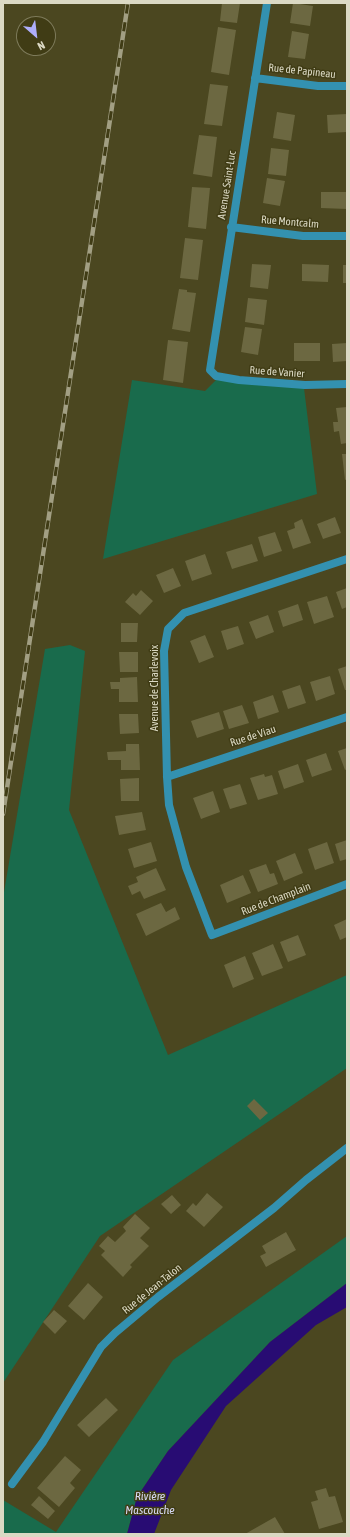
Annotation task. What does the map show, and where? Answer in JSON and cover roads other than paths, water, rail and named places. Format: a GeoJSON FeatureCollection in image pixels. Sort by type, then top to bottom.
{"type":"FeatureCollection","features":[{"type":"Feature","properties":{"kind":"street","name":"Avenue Saint-Luc"},"geometry":{"type":"LineString","coordinates":[[210,370],[267,3]]}},
{"type":"Feature","properties":{"kind":"street","name":"Rue de Papineau"},"geometry":{"type":"LineString","coordinates":[[256,78],[318,86],[347,86]]}},
{"type":"Feature","properties":{"kind":"street","name":"Rue Montcalm"},"geometry":{"type":"LineString","coordinates":[[231,227],[303,236],[347,236]]}},
{"type":"Feature","properties":{"kind":"street","name":"Rue de Vanier"},"geometry":{"type":"LineString","coordinates":[[210,370],[216,376],[239,380],[305,385],[347,384]]}},
{"type":"Feature","properties":{"kind":"street","name":"Avenue de Charlevoix"},"geometry":{"type":"LineString","coordinates":[[212,935],[186,867],[169,805],[164,651],[168,629],[184,613],[347,559]]}},
{"type":"Feature","properties":{"kind":"street","name":"Rue de Viau"},"geometry":{"type":"LineString","coordinates":[[167,777],[347,716]]}},
{"type":"Feature","properties":{"kind":"street","name":"Rue de Champlain"},"geometry":{"type":"LineString","coordinates":[[212,935],[347,884]]}},
{"type":"Feature","properties":{"kind":"street","name":"Rue de Jean-Talon"},"geometry":{"type":"LineString","coordinates":[[12,1484],[43,1442],[101,1347],[115,1333],[158,1297],[274,1208],[306,1180],[347,1148]]}},
{"type":"Feature","properties":{"kind":"water","name":"Rivière Mascouche"},"geometry":{"type":"Polygon","coordinates":[[[347,1283],[347,1307],[316,1325],[226,1406],[171,1490],[154,1534],[127,1534],[137,1497],[168,1451],[270,1342],[347,1283]]]}},
{"type":"Feature","properties":{"kind":"railway"},"geometry":{"type":"LineString","coordinates":[[3,814],[128,3]]}}]}
